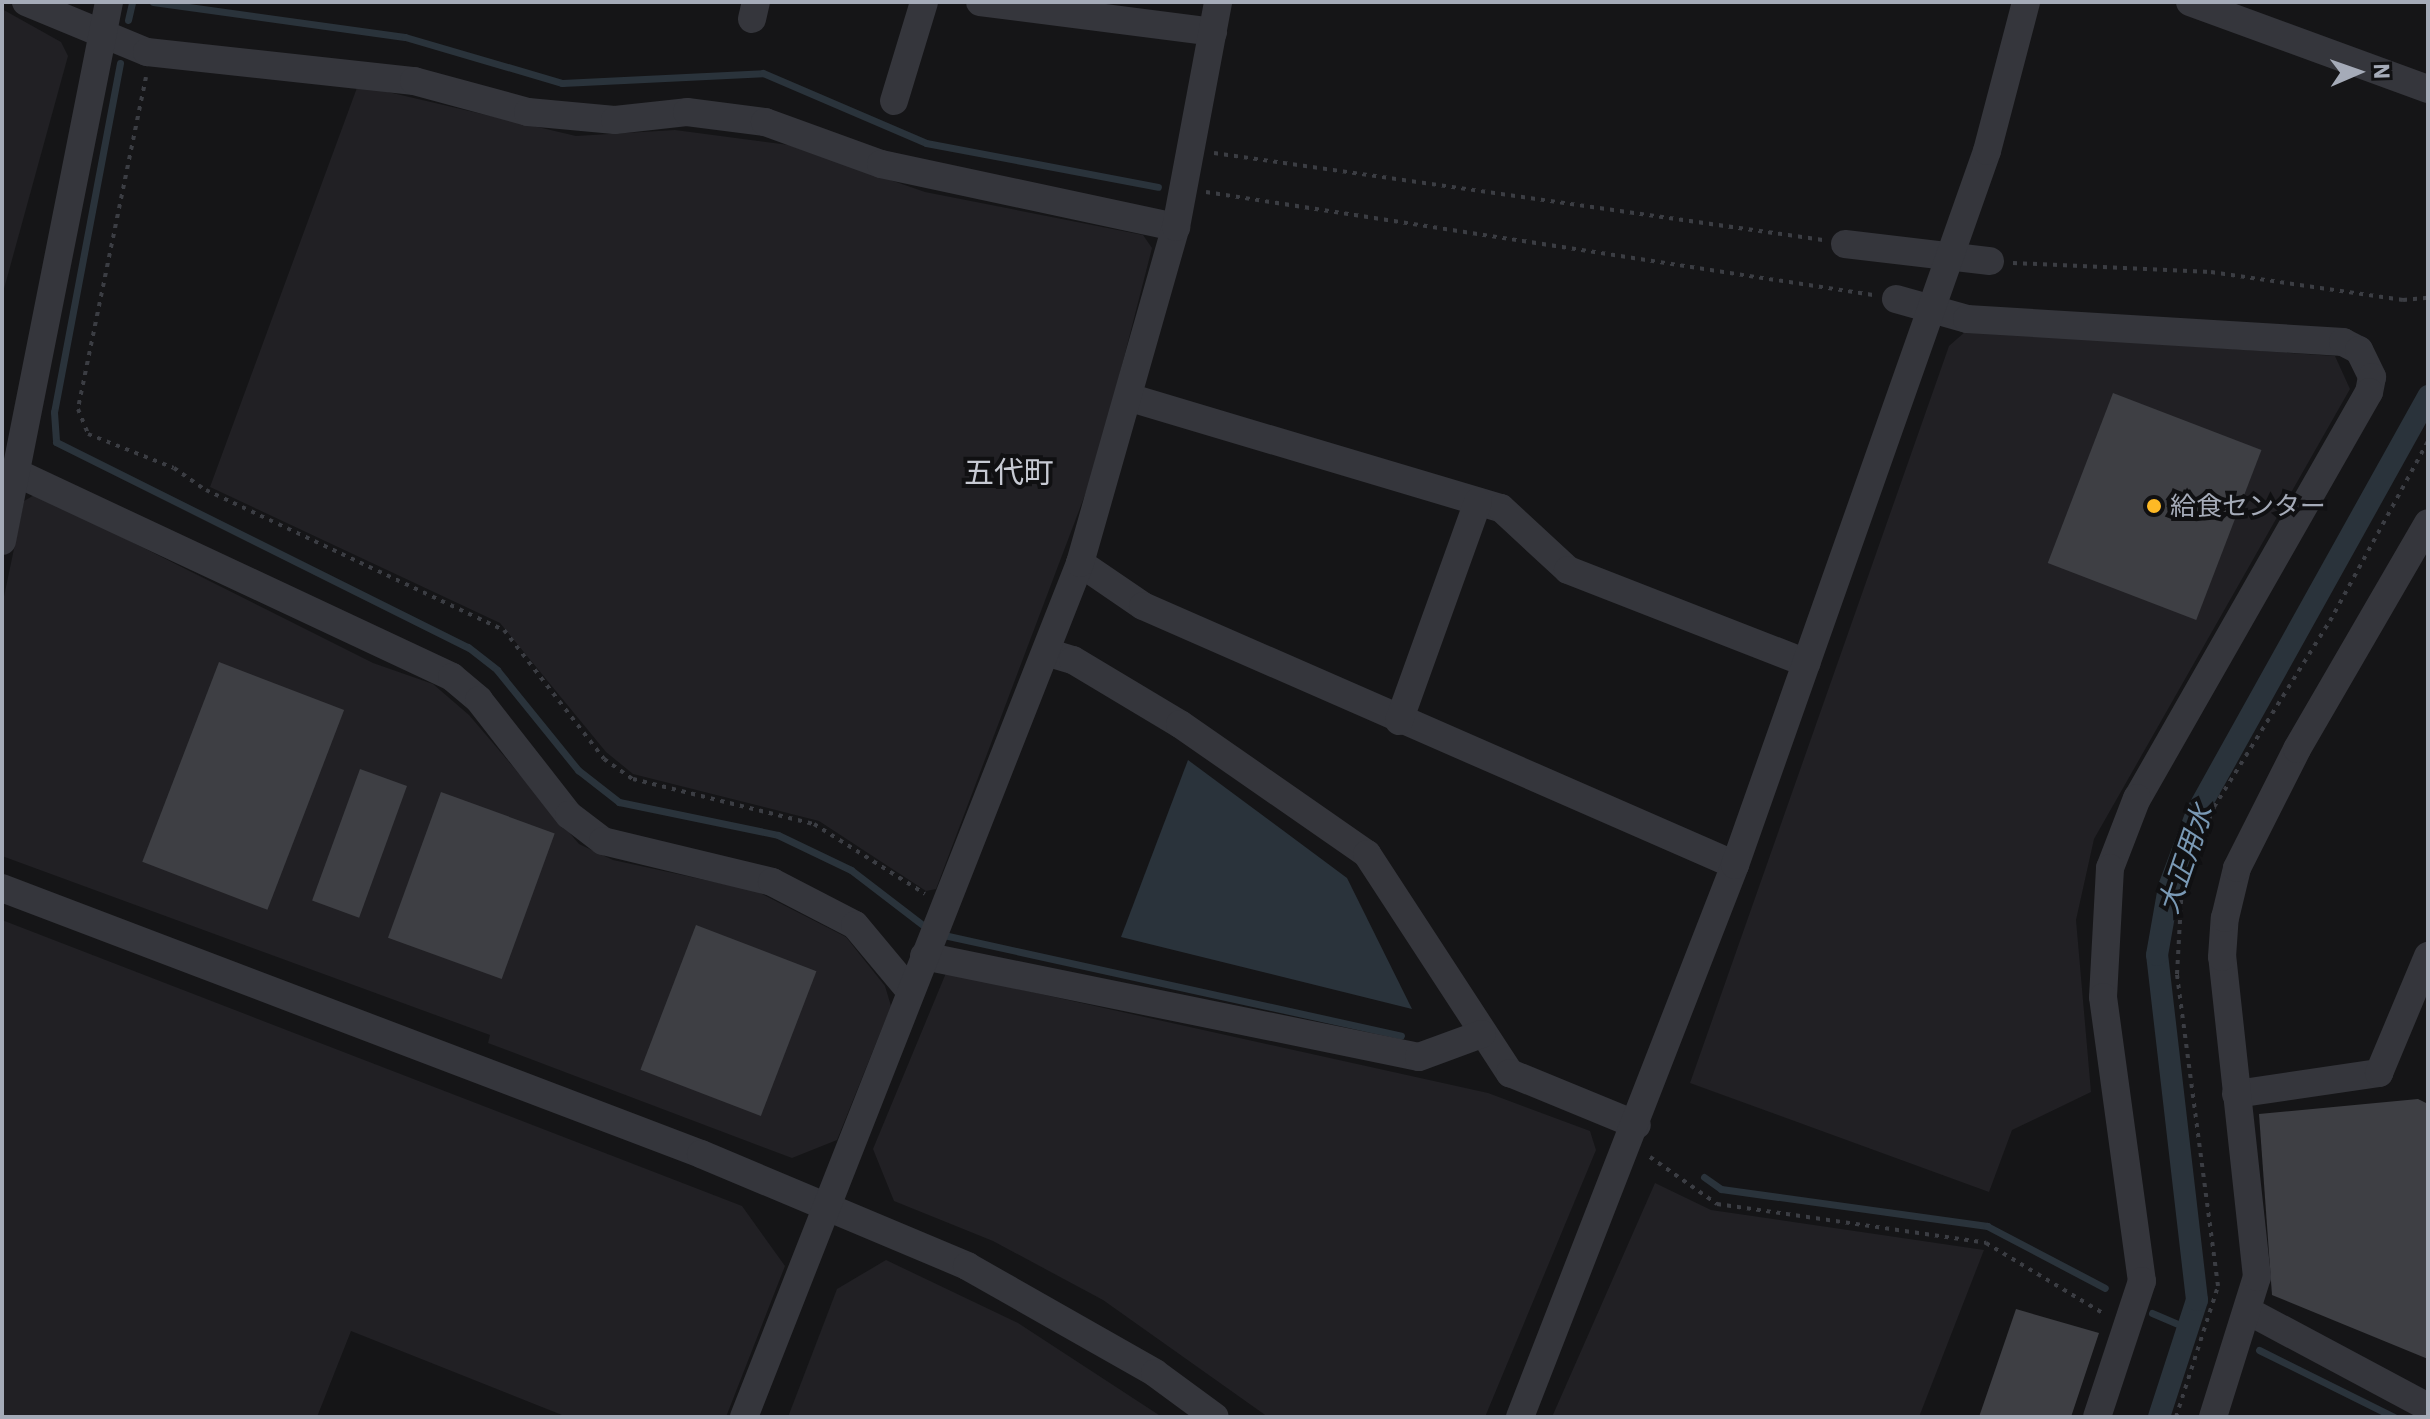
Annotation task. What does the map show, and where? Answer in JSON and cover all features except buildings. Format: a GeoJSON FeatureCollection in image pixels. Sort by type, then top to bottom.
{"type":"FeatureCollection","features":[{"type":"Feature","properties":{"kind":"street"},"geometry":{"type":"LineString","coordinates":[[26,2],[100,38],[147,52],[414,81],[528,112],[615,120],[687,112],[765,122],[881,164],[1176,227]]}},
{"type":"Feature","properties":{"kind":"street"},"geometry":{"type":"LineString","coordinates":[[2,541],[19,474],[109,2]]}},
{"type":"Feature","properties":{"kind":"street"},"geometry":{"type":"LineString","coordinates":[[894,101],[924,2]]}},
{"type":"Feature","properties":{"kind":"street"},"geometry":{"type":"LineString","coordinates":[[980,2],[1213,32]]}},
{"type":"Feature","properties":{"kind":"street"},"geometry":{"type":"LineString","coordinates":[[744,1417],[1080,563],[1131,398],[1176,227],[1218,2]]}},
{"type":"Feature","properties":{"kind":"street"},"geometry":{"type":"LineString","coordinates":[[1520,1417],[1637,1125],[1735,865],[1951,259],[2026,2]]}},
{"type":"Feature","properties":{"kind":"street"},"geometry":{"type":"LineString","coordinates":[[2190,2],[2428,89]]}},
{"type":"Feature","properties":{"kind":"street"},"geometry":{"type":"LineString","coordinates":[[1845,244],[1951,259],[1990,261]]}},
{"type":"Feature","properties":{"kind":"street"},"geometry":{"type":"LineString","coordinates":[[1896,299],[1932,313],[2343,342],[2359,350],[2372,377],[2369,392],[2137,798],[2110,868],[2103,997],[2142,1281],[2097,1417]]}},
{"type":"Feature","properties":{"kind":"street"},"geometry":{"type":"LineString","coordinates":[[1131,398],[1501,508],[1568,570],[1807,663]]}},
{"type":"Feature","properties":{"kind":"street"},"geometry":{"type":"LineString","coordinates":[[19,474],[452,677],[479,700],[569,815],[603,841],[772,882],[855,925],[910,991]]}},
{"type":"Feature","properties":{"kind":"street"},"geometry":{"type":"LineString","coordinates":[[1399,721],[1478,502]]}},
{"type":"Feature","properties":{"kind":"street"},"geometry":{"type":"LineString","coordinates":[[2213,1417],[2250,1312],[2257,1277],[2222,957],[2237,868],[2428,523]]}},
{"type":"Feature","properties":{"kind":"street"},"geometry":{"type":"LineString","coordinates":[[1080,563],[1143,606],[1399,721],[1735,865]]}},
{"type":"Feature","properties":{"kind":"street"},"geometry":{"type":"LineString","coordinates":[[1046,652],[1073,660],[1180,724],[1367,854],[1482,1034],[1516,1078],[1637,1125]]}},
{"type":"Feature","properties":{"kind":"street"},"geometry":{"type":"LineString","coordinates":[[2,888],[825,1207],[967,1266],[1202,1413]]}},
{"type":"Feature","properties":{"kind":"street"},"geometry":{"type":"LineString","coordinates":[[924,956],[1419,1057],[1482,1034]]}},
{"type":"Feature","properties":{"kind":"street"},"geometry":{"type":"LineString","coordinates":[[2236,1094],[2379,1073],[2428,956]]}},
{"type":"Feature","properties":{"kind":"street"},"geometry":{"type":"LineString","coordinates":[[2250,1312],[2428,1407]]}},
{"type":"Feature","properties":{"kind":"path"},"geometry":{"type":"LineString","coordinates":[[147,52],[78,409],[88,434],[174,468],[206,490],[504,630],[604,759],[633,779],[814,824],[944,906]]}},
{"type":"Feature","properties":{"kind":"path"},"geometry":{"type":"LineString","coordinates":[[1191,150],[1845,244]]}},
{"type":"Feature","properties":{"kind":"path"},"geometry":{"type":"LineString","coordinates":[[1184,190],[1618,251],[1896,299]]}},
{"type":"Feature","properties":{"kind":"path"},"geometry":{"type":"LineString","coordinates":[[1990,261],[2211,272],[2403,300],[2428,298]]}},
{"type":"Feature","properties":{"kind":"path"},"geometry":{"type":"LineString","coordinates":[[1650,1157],[1717,1204],[1986,1243],[2127,1328]]}},
{"type":"Feature","properties":{"kind":"shaded area"},"geometry":{"type":"Polygon","coordinates":[[[2,9],[61,42],[68,56],[2,296],[2,9]]]}},
{"type":"Feature","properties":{"kind":"shaded area"},"geometry":{"type":"Polygon","coordinates":[[[358,85],[576,136],[675,130],[789,145],[925,192],[1143,235],[1152,248],[1097,463],[936,889],[926,891],[819,821],[633,774],[606,752],[500,623],[210,487],[358,85]]]}},
{"type":"Feature","properties":{"kind":"shaded area"},"geometry":{"type":"Polygon","coordinates":[[[1966,331],[2335,356],[2350,389],[2094,839],[2076,920],[2091,1092],[2012,1130],[1989,1192],[1690,1083],[1949,346],[1966,331]]]}},
{"type":"Feature","properties":{"kind":"shaded area"},"geometry":{"type":"Polygon","coordinates":[[[36,494],[373,663],[433,684],[469,715],[579,844],[613,860],[756,891],[846,937],[885,986],[891,1006],[837,1140],[792,1158],[488,1043],[490,1035],[2,856],[2,606],[24,501],[36,494]]]}},
{"type":"Feature","properties":{"kind":"shaded area"},"geometry":{"type":"Polygon","coordinates":[[[1188,760],[1347,878],[1412,1009],[1121,937],[1188,760]]]}},
{"type":"Feature","properties":{"kind":"shaded area"},"geometry":{"type":"Polygon","coordinates":[[[2,920],[742,1206],[785,1266],[726,1417],[567,1417],[351,1331],[317,1417],[2,1417],[2,920]]]}},
{"type":"Feature","properties":{"kind":"shaded area"},"geometry":{"type":"Polygon","coordinates":[[[946,973],[1488,1093],[1590,1131],[1596,1150],[1485,1417],[1268,1417],[1103,1300],[993,1241],[894,1201],[873,1149],[946,973]]]}},
{"type":"Feature","properties":{"kind":"shaded area"},"geometry":{"type":"Polygon","coordinates":[[[1655,1183],[1711,1210],[1984,1250],[1919,1417],[1552,1417],[1655,1183]]]}},
{"type":"Feature","properties":{"kind":"shaded area"},"geometry":{"type":"Polygon","coordinates":[[[886,1260],[1018,1323],[1162,1417],[788,1417],[837,1289],[886,1260]]]}},
{"type":"Feature","properties":{"kind":"waterway"},"geometry":{"type":"LineString","coordinates":[[128,20],[132,2]]}},
{"type":"Feature","properties":{"kind":"waterway"},"geometry":{"type":"LineString","coordinates":[[153,2],[405,37],[562,83],[763,73],[926,143],[1158,187]]}},
{"type":"Feature","properties":{"kind":"waterway"},"geometry":{"type":"LineString","coordinates":[[120,63],[54,412],[56,442],[468,647],[497,670],[578,770],[619,802],[778,835],[851,870],[928,929]]}},
{"type":"Feature","properties":{"kind":"waterway","name":"大正用水"},"geometry":{"type":"LineString","coordinates":[[2159,1417],[2197,1300],[2157,955],[2169,887],[2198,810],[2428,396]]}},
{"type":"Feature","properties":{"kind":"waterway"},"geometry":{"type":"LineString","coordinates":[[939,934],[1401,1036]]}},
{"type":"Feature","properties":{"kind":"waterway"},"geometry":{"type":"LineString","coordinates":[[1704,1177],[1721,1189],[1987,1226],[2105,1288]]}},
{"type":"Feature","properties":{"kind":"waterway"},"geometry":{"type":"LineString","coordinates":[[2152,1313],[2178,1324]]}},
{"type":"Feature","properties":{"kind":"waterway"},"geometry":{"type":"LineString","coordinates":[[2259,1350],[2394,1417]]}},
{"type":"Feature","properties":{"kind":"place","name":"給食センター"},"geometry":{"type":"Point","coordinates":[2154,506]}},
{"type":"Feature","properties":{"kind":"district","name":"五代町"},"geometry":{"type":"Point","coordinates":[1009,472]}}]}
